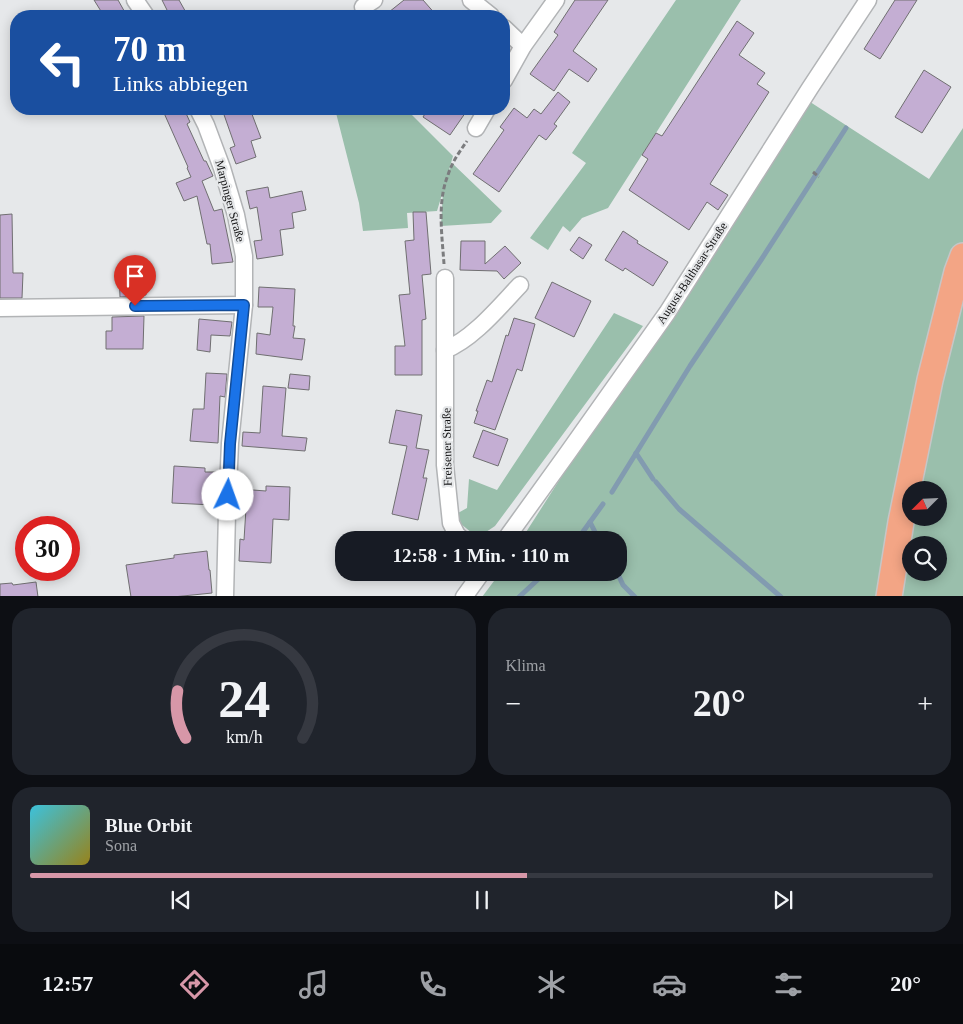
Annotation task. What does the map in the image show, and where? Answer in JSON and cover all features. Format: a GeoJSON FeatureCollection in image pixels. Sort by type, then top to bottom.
{"type":"FeatureCollection","features":[{"type":"Feature","properties":{"kind":"highway"},"geometry":{"type":"LineString","coordinates":[[889,596],[901,522],[930,380],[963,256]]}},
{"type":"Feature","properties":{"kind":"highway"},"geometry":{"type":"LineString","coordinates":[[930,380],[948,327],[963,295]]}},
{"type":"Feature","properties":{"kind":"street"},"geometry":{"type":"LineString","coordinates":[[471,0],[484,10]]}},
{"type":"Feature","properties":{"kind":"street"},"geometry":{"type":"LineString","coordinates":[[510,69],[523,46],[556,0]]}},
{"type":"Feature","properties":{"kind":"street","name":"August-Balthasar-Straße"},"geometry":{"type":"LineString","coordinates":[[512,531],[667,313],[868,0]]}},
{"type":"Feature","properties":{"kind":"street"},"geometry":{"type":"LineString","coordinates":[[510,34],[523,46]]}},
{"type":"Feature","properties":{"kind":"street","name":"Marpinger Straße"},"geometry":{"type":"LineString","coordinates":[[201,115],[222,168],[236,214],[244,256],[244,305],[230,444],[225,596]]}},
{"type":"Feature","properties":{"kind":"street"},"geometry":{"type":"LineString","coordinates":[[476,128],[484,115]]}},
{"type":"Feature","properties":{"kind":"street","name":"Freisener Straße"},"geometry":{"type":"LineString","coordinates":[[445,278],[445,465],[451,523],[455,531]]}},
{"type":"Feature","properties":{"kind":"street"},"geometry":{"type":"LineString","coordinates":[[446,350],[463,341],[491,316],[520,285]]}},
{"type":"Feature","properties":{"kind":"street"},"geometry":{"type":"LineString","coordinates":[[0,308],[244,305]]}},
{"type":"Feature","properties":{"kind":"street"},"geometry":{"type":"LineString","coordinates":[[464,596],[475,581]]}},
{"type":"Feature","properties":{"kind":"path"},"geometry":{"type":"LineString","coordinates":[[445,278],[441,226],[442,197],[455,159],[476,128]]}},
{"type":"Feature","properties":{"kind":"path"},"geometry":{"type":"LineString","coordinates":[[813,172],[820,177]]}},
{"type":"Feature","properties":{"kind":"green space"},"geometry":{"type":"Polygon","coordinates":[[[676,0],[741,0],[608,208],[582,218],[570,232],[563,226],[548,250],[530,238],[586,163],[572,153],[676,0]]]}},
{"type":"Feature","properties":{"kind":"green space"},"geometry":{"type":"Polygon","coordinates":[[[804,98],[929,179],[963,128],[963,596],[483,596],[494,581],[627,581],[627,531],[527,531],[804,98]]]}},
{"type":"Feature","properties":{"kind":"green space"},"geometry":{"type":"Polygon","coordinates":[[[337,115],[412,115],[453,156],[449,170],[453,164],[502,211],[491,223],[441,226],[443,191],[437,211],[407,213],[408,228],[363,231],[359,203],[337,115]]]}},
{"type":"Feature","properties":{"kind":"green space"},"geometry":{"type":"Polygon","coordinates":[[[614,313],[643,326],[495,526],[488,531],[470,531],[461,524],[458,513],[467,508],[469,479],[497,490],[614,313]]]}},
{"type":"Feature","properties":{"kind":"building"},"geometry":{"type":"Polygon","coordinates":[[[94,0],[118,0],[124,10],[100,10],[94,0]]]}},
{"type":"Feature","properties":{"kind":"building"},"geometry":{"type":"Polygon","coordinates":[[[162,0],[179,0],[185,10],[167,10],[162,0]]]}},
{"type":"Feature","properties":{"kind":"building"},"geometry":{"type":"Polygon","coordinates":[[[404,0],[423,0],[432,10],[392,10],[404,0]]]}},
{"type":"Feature","properties":{"kind":"building"},"geometry":{"type":"Polygon","coordinates":[[[575,0],[608,0],[573,51],[597,69],[588,82],[569,69],[554,91],[530,74],[558,35],[554,32],[575,0]]]}},
{"type":"Feature","properties":{"kind":"building"},"geometry":{"type":"Polygon","coordinates":[[[895,0],[917,0],[880,59],[864,49],[895,0]]]}},
{"type":"Feature","properties":{"kind":"building"},"geometry":{"type":"Polygon","coordinates":[[[737,21],[754,33],[739,55],[765,73],[757,84],[769,92],[710,184],[728,195],[718,210],[707,202],[689,230],[629,190],[648,159],[642,155],[656,133],[662,136],[737,21]]]}},
{"type":"Feature","properties":{"kind":"building"},"geometry":{"type":"Polygon","coordinates":[[[924,70],[951,87],[922,133],[895,117],[924,70]]]}},
{"type":"Feature","properties":{"kind":"building"},"geometry":{"type":"Polygon","coordinates":[[[558,92],[570,102],[554,124],[557,126],[546,140],[539,135],[499,192],[473,174],[504,130],[500,127],[514,108],[527,118],[534,109],[541,114],[558,92]]]}},
{"type":"Feature","properties":{"kind":"building"},"geometry":{"type":"Polygon","coordinates":[[[165,115],[187,115],[190,122],[187,124],[213,176],[202,181],[214,211],[222,209],[233,262],[212,264],[210,244],[207,244],[197,196],[184,201],[176,183],[191,177],[165,115]]]}},
{"type":"Feature","properties":{"kind":"building"},"geometry":{"type":"Polygon","coordinates":[[[224,115],[252,115],[261,138],[251,141],[256,157],[236,164],[230,148],[235,146],[224,115]]]}},
{"type":"Feature","properties":{"kind":"building"},"geometry":{"type":"Polygon","coordinates":[[[424,115],[464,115],[450,135],[423,117],[424,115]]]}},
{"type":"Feature","properties":{"kind":"building"},"geometry":{"type":"Polygon","coordinates":[[[268,187],[270,198],[302,191],[306,210],[292,213],[294,228],[280,230],[283,255],[257,259],[254,241],[262,240],[257,207],[250,209],[246,191],[268,187]]]}},
{"type":"Feature","properties":{"kind":"building"},"geometry":{"type":"Polygon","coordinates":[[[413,212],[426,212],[431,274],[422,275],[426,319],[422,320],[422,375],[395,375],[395,346],[405,346],[399,295],[410,294],[405,241],[414,240],[413,212]]]}},
{"type":"Feature","properties":{"kind":"building"},"geometry":{"type":"Polygon","coordinates":[[[12,214],[13,273],[23,273],[22,298],[0,298],[0,215],[12,214]]]}},
{"type":"Feature","properties":{"kind":"building"},"geometry":{"type":"Polygon","coordinates":[[[623,231],[638,241],[637,243],[668,262],[653,286],[625,268],[623,271],[605,260],[623,231]]]}},
{"type":"Feature","properties":{"kind":"building"},"geometry":{"type":"Polygon","coordinates":[[[579,237],[592,245],[583,259],[570,250],[579,237]]]}},
{"type":"Feature","properties":{"kind":"building"},"geometry":{"type":"Polygon","coordinates":[[[461,241],[485,241],[485,264],[505,246],[521,263],[504,279],[497,271],[460,270],[461,241]]]}},
{"type":"Feature","properties":{"kind":"building"},"geometry":{"type":"Polygon","coordinates":[[[145,269],[146,295],[120,297],[119,270],[145,269]]]}},
{"type":"Feature","properties":{"kind":"building"},"geometry":{"type":"Polygon","coordinates":[[[552,282],[591,301],[574,337],[535,318],[552,282]]]}},
{"type":"Feature","properties":{"kind":"building"},"geometry":{"type":"Polygon","coordinates":[[[259,287],[295,289],[293,326],[295,326],[293,338],[305,339],[302,360],[256,354],[257,333],[270,335],[273,307],[258,307],[259,287]]]}},
{"type":"Feature","properties":{"kind":"building"},"geometry":{"type":"Polygon","coordinates":[[[144,316],[143,349],[106,349],[106,331],[112,331],[112,317],[144,316]]]}},
{"type":"Feature","properties":{"kind":"building"},"geometry":{"type":"Polygon","coordinates":[[[514,318],[535,324],[522,371],[517,369],[495,430],[474,423],[478,411],[476,411],[487,380],[492,382],[506,335],[508,336],[514,318]]]}},
{"type":"Feature","properties":{"kind":"building"},"geometry":{"type":"Polygon","coordinates":[[[199,319],[232,322],[230,336],[211,335],[210,352],[197,350],[199,319]]]}},
{"type":"Feature","properties":{"kind":"building"},"geometry":{"type":"Polygon","coordinates":[[[206,373],[227,374],[225,397],[220,396],[218,443],[190,441],[193,409],[204,409],[206,373]]]}},
{"type":"Feature","properties":{"kind":"building"},"geometry":{"type":"Polygon","coordinates":[[[290,374],[310,376],[309,390],[288,388],[290,374]]]}},
{"type":"Feature","properties":{"kind":"building"},"geometry":{"type":"Polygon","coordinates":[[[263,386],[286,388],[282,436],[307,438],[305,451],[242,446],[243,432],[260,433],[263,386]]]}},
{"type":"Feature","properties":{"kind":"building"},"geometry":{"type":"Polygon","coordinates":[[[396,410],[422,415],[416,448],[429,450],[423,478],[427,478],[418,520],[392,514],[407,446],[389,443],[396,410]]]}},
{"type":"Feature","properties":{"kind":"building"},"geometry":{"type":"Polygon","coordinates":[[[483,430],[508,439],[498,466],[473,457],[483,430]]]}},
{"type":"Feature","properties":{"kind":"building"},"geometry":{"type":"Polygon","coordinates":[[[174,466],[205,468],[205,472],[216,472],[214,505],[172,503],[174,466]]]}},
{"type":"Feature","properties":{"kind":"building"},"geometry":{"type":"Polygon","coordinates":[[[266,486],[290,487],[289,520],[273,519],[271,563],[239,561],[240,539],[244,540],[246,508],[240,507],[240,489],[266,491],[266,486]]]}},
{"type":"Feature","properties":{"kind":"building"},"geometry":{"type":"Polygon","coordinates":[[[207,551],[212,593],[183,596],[131,596],[126,565],[174,558],[174,555],[207,551]]]}},
{"type":"Feature","properties":{"kind":"building"},"geometry":{"type":"Polygon","coordinates":[[[36,582],[38,596],[0,596],[0,584],[12,583],[13,585],[36,582]]]}},
{"type":"Feature","properties":{"kind":"waterway"},"geometry":{"type":"LineString","coordinates":[[612,492],[690,366],[846,128]]}},
{"type":"Feature","properties":{"kind":"waterway"},"geometry":{"type":"LineString","coordinates":[[636,453],[653,479]]}},
{"type":"Feature","properties":{"kind":"waterway"},"geometry":{"type":"LineString","coordinates":[[656,482],[679,509],[780,596]]}},
{"type":"Feature","properties":{"kind":"waterway"},"geometry":{"type":"LineString","coordinates":[[584,531],[603,504]]}},
{"type":"Feature","properties":{"kind":"waterway"},"geometry":{"type":"LineString","coordinates":[[590,522],[594,531]]}},
{"type":"Feature","properties":{"kind":"waterway"},"geometry":{"type":"LineString","coordinates":[[520,596],[536,581]]}},
{"type":"Feature","properties":{"kind":"waterway"},"geometry":{"type":"LineString","coordinates":[[621,581],[634,596]]}},
{"type":"Feature","properties":{"kind":"route"},"geometry":{"type":"LineString","coordinates":[[135,306],[244,305],[230,444],[228,495]]}}]}
